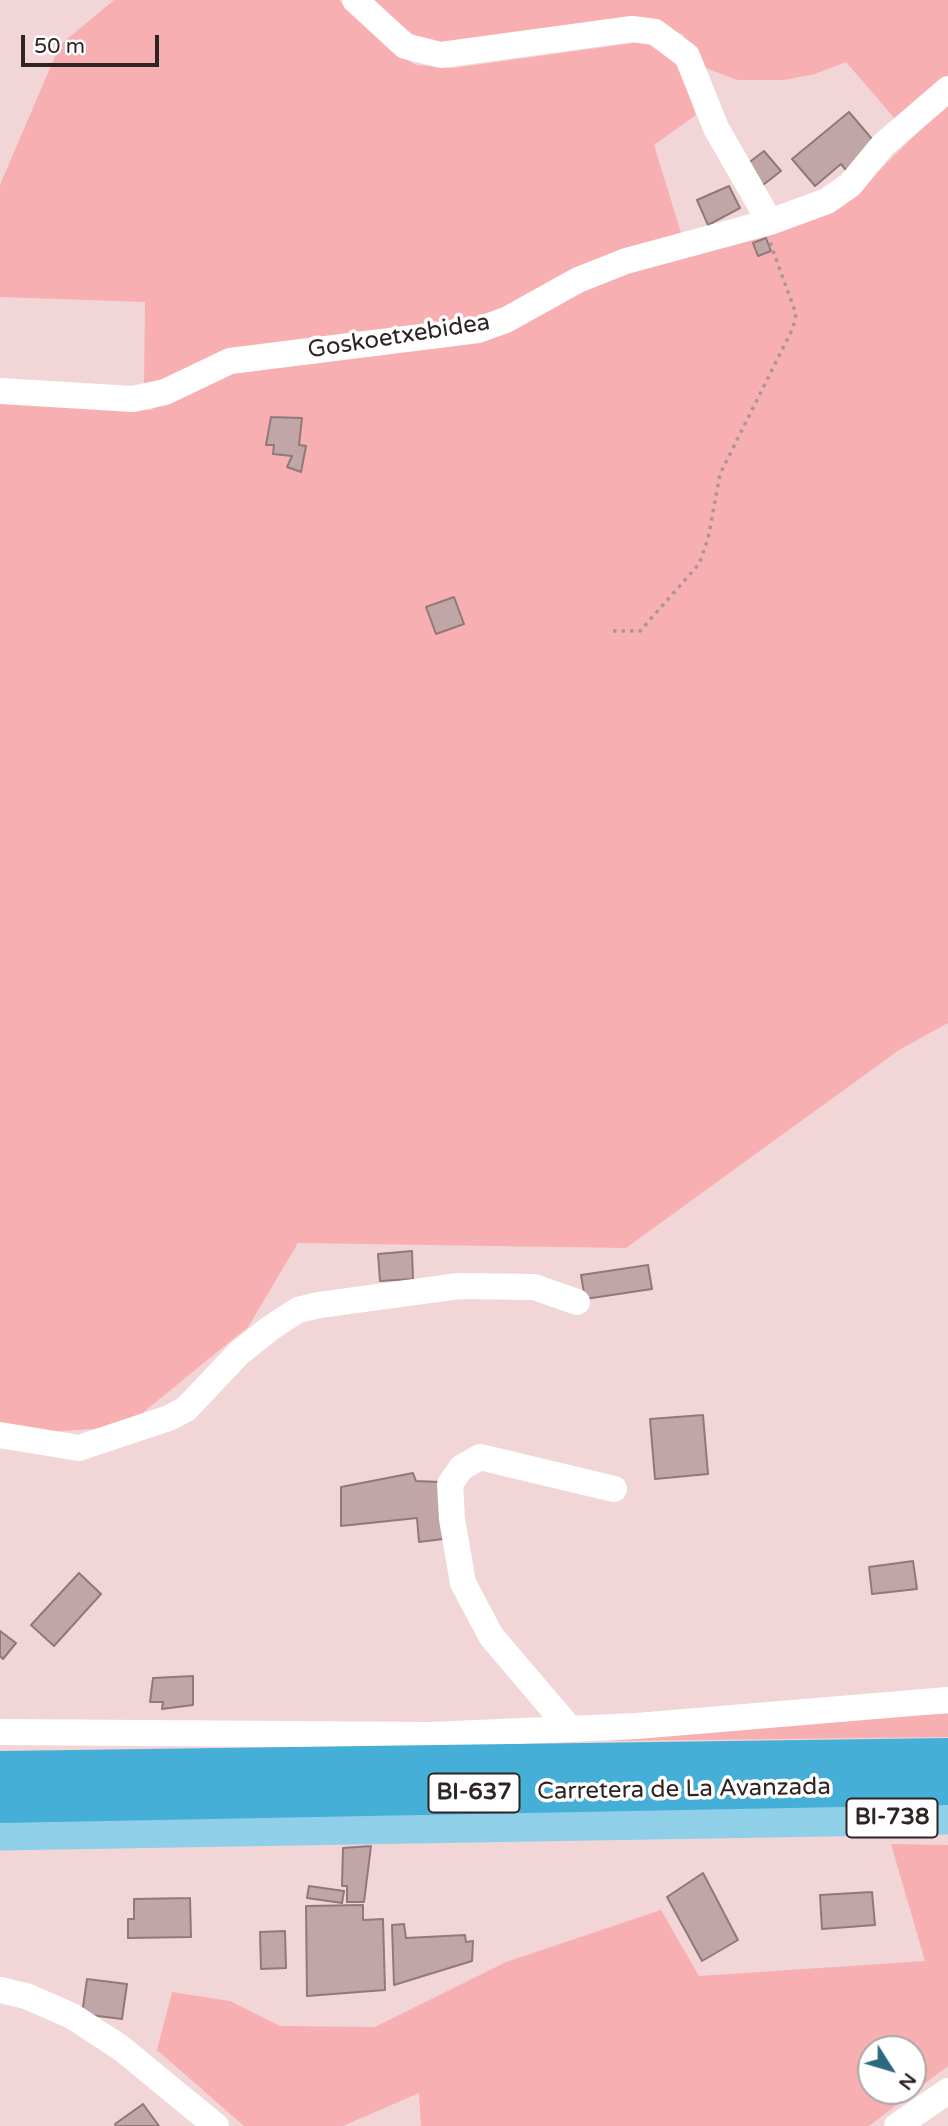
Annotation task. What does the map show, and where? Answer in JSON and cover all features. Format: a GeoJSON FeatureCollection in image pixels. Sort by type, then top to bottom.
{"type":"FeatureCollection","features":[{"type":"Feature","properties":{"kind":"highway","name":"Carretera de La Avanzada"},"geometry":{"type":"LineString","coordinates":[[0,1770],[948,1756]]}},
{"type":"Feature","properties":{"kind":"highway","name":"Carretera de La Avanzada"},"geometry":{"type":"LineString","coordinates":[[0,1804],[948,1786]]}},
{"type":"Feature","properties":{"kind":"main road","name":"BI-738"},"geometry":{"type":"LineString","coordinates":[[0,1834],[948,1818]]}},
{"type":"Feature","properties":{"kind":"main road"},"geometry":{"type":"LineString","coordinates":[[837,1819],[916,1831],[948,1832]]}},
{"type":"Feature","properties":{"kind":"street"},"geometry":{"type":"LineString","coordinates":[[355,0],[405,46],[440,55],[632,29],[655,32],[687,56],[716,128],[767,222]]}},
{"type":"Feature","properties":{"kind":"street","name":"Goskoetxebidea"},"geometry":{"type":"LineString","coordinates":[[0,391],[133,400],[165,392],[230,362],[478,330],[506,320],[578,280],[626,261],[767,222],[827,201],[850,185],[883,145],[948,89]]}},
{"type":"Feature","properties":{"kind":"street"},"geometry":{"type":"LineString","coordinates":[[0,1435],[79,1448],[169,1418],[186,1409],[239,1353],[269,1328],[298,1310],[318,1305],[459,1286],[534,1287],[577,1302]]}},
{"type":"Feature","properties":{"kind":"street"},"geometry":{"type":"LineString","coordinates":[[570,1729],[491,1636],[463,1583],[452,1519],[450,1484],[461,1468],[480,1457],[614,1489]]}},
{"type":"Feature","properties":{"kind":"street"},"geometry":{"type":"LineString","coordinates":[[0,1732],[431,1735],[570,1729],[948,1700]]}},
{"type":"Feature","properties":{"kind":"street"},"geometry":{"type":"LineString","coordinates":[[0,1990],[26,1996],[72,2016],[121,2048],[216,2126]]}},
{"type":"Feature","properties":{"kind":"street"},"geometry":{"type":"LineString","coordinates":[[897,2126],[948,2091]]}},
{"type":"Feature","properties":{"kind":"path"},"geometry":{"type":"LineString","coordinates":[[613,631],[640,631],[693,575],[708,539],[720,474],[793,328],[796,314],[794,303],[780,271],[767,222]]}},
{"type":"Feature","properties":{"kind":"shaded area"},"geometry":{"type":"Polygon","coordinates":[[[114,0],[339,0],[393,52],[416,65],[453,68],[648,41],[678,63],[696,115],[654,145],[682,236],[486,320],[144,387],[145,302],[0,297],[0,185],[60,45],[114,0]]]}},
{"type":"Feature","properties":{"kind":"shaded area"},"geometry":{"type":"Polygon","coordinates":[[[370,0],[948,0],[948,76],[896,120],[846,62],[815,74],[784,80],[737,80],[706,68],[682,34],[658,25],[440,44],[416,37],[370,0]]]}},
{"type":"Feature","properties":{"kind":"shaded area"},"geometry":{"type":"Polygon","coordinates":[[[948,103],[948,1023],[899,1050],[626,1248],[298,1243],[248,1327],[125,1427],[44,1432],[0,1426],[0,399],[150,410],[242,368],[491,334],[602,278],[850,199],[948,103]]]}},
{"type":"Feature","properties":{"kind":"shaded area"},"geometry":{"type":"Polygon","coordinates":[[[948,1714],[948,1737],[609,1741],[880,1716],[948,1714]]]}},
{"type":"Feature","properties":{"kind":"shaded area"},"geometry":{"type":"Polygon","coordinates":[[[891,1844],[948,1845],[948,2066],[927,2082],[927,2035],[857,2035],[857,2105],[897,2105],[869,2126],[421,2126],[419,2093],[343,2126],[244,2126],[157,2050],[172,1992],[230,2001],[280,2026],[375,2027],[506,1962],[661,1910],[699,1976],[925,1961],[891,1844]]]}},
{"type":"Feature","properties":{"kind":"building"},"geometry":{"type":"Polygon","coordinates":[[[849,112],[872,139],[850,175],[841,164],[815,186],[792,159],[849,112]]]}},
{"type":"Feature","properties":{"kind":"building"},"geometry":{"type":"Polygon","coordinates":[[[764,151],[781,171],[763,185],[747,164],[764,151]]]}},
{"type":"Feature","properties":{"kind":"building"},"geometry":{"type":"Polygon","coordinates":[[[729,186],[740,208],[708,225],[697,200],[729,186]]]}},
{"type":"Feature","properties":{"kind":"building"},"geometry":{"type":"Polygon","coordinates":[[[766,238],[771,251],[758,256],[753,243],[766,238]]]}},
{"type":"Feature","properties":{"kind":"building"},"geometry":{"type":"Polygon","coordinates":[[[271,417],[302,418],[299,445],[306,446],[301,472],[287,467],[292,456],[273,454],[274,445],[266,445],[271,417]]]}},
{"type":"Feature","properties":{"kind":"building"},"geometry":{"type":"Polygon","coordinates":[[[454,597],[464,624],[436,634],[426,607],[454,597]]]}},
{"type":"Feature","properties":{"kind":"building"},"geometry":{"type":"Polygon","coordinates":[[[412,1251],[413,1279],[380,1281],[378,1254],[412,1251]]]}},
{"type":"Feature","properties":{"kind":"building"},"geometry":{"type":"Polygon","coordinates":[[[648,1265],[652,1289],[585,1299],[581,1275],[648,1265]]]}},
{"type":"Feature","properties":{"kind":"building"},"geometry":{"type":"Polygon","coordinates":[[[703,1415],[708,1474],[655,1479],[650,1419],[703,1415]]]}},
{"type":"Feature","properties":{"kind":"building"},"geometry":{"type":"Polygon","coordinates":[[[413,1473],[416,1481],[440,1482],[443,1539],[419,1542],[417,1518],[341,1526],[341,1487],[413,1473]]]}},
{"type":"Feature","properties":{"kind":"building"},"geometry":{"type":"Polygon","coordinates":[[[913,1561],[917,1589],[872,1594],[869,1567],[913,1561]]]}},
{"type":"Feature","properties":{"kind":"building"},"geometry":{"type":"Polygon","coordinates":[[[79,1573],[101,1594],[54,1646],[31,1625],[79,1573]]]}},
{"type":"Feature","properties":{"kind":"building"},"geometry":{"type":"Polygon","coordinates":[[[0,1631],[16,1643],[3,1659],[0,1656],[0,1631]]]}},
{"type":"Feature","properties":{"kind":"building"},"geometry":{"type":"Polygon","coordinates":[[[193,1676],[193,1705],[162,1709],[163,1702],[150,1702],[153,1678],[193,1676]]]}},
{"type":"Feature","properties":{"kind":"building"},"geometry":{"type":"Polygon","coordinates":[[[371,1846],[364,1902],[347,1902],[347,1886],[342,1886],[343,1848],[371,1846]]]}},
{"type":"Feature","properties":{"kind":"building"},"geometry":{"type":"Polygon","coordinates":[[[703,1873],[738,1940],[702,1961],[667,1897],[703,1873]]]}},
{"type":"Feature","properties":{"kind":"building"},"geometry":{"type":"Polygon","coordinates":[[[309,1886],[344,1891],[342,1903],[307,1898],[309,1886]]]}},
{"type":"Feature","properties":{"kind":"building"},"geometry":{"type":"Polygon","coordinates":[[[872,1892],[875,1925],[822,1929],[820,1895],[872,1892]]]}},
{"type":"Feature","properties":{"kind":"building"},"geometry":{"type":"Polygon","coordinates":[[[190,1898],[191,1937],[128,1938],[128,1919],[134,1919],[134,1899],[190,1898]]]}},
{"type":"Feature","properties":{"kind":"building"},"geometry":{"type":"Polygon","coordinates":[[[363,1905],[363,1920],[383,1919],[385,1990],[307,1996],[306,1906],[363,1905]]]}},
{"type":"Feature","properties":{"kind":"building"},"geometry":{"type":"Polygon","coordinates":[[[404,1924],[406,1938],[465,1935],[466,1942],[473,1941],[472,1961],[394,1985],[392,1925],[404,1924]]]}},
{"type":"Feature","properties":{"kind":"building"},"geometry":{"type":"Polygon","coordinates":[[[285,1931],[286,1968],[261,1969],[260,1932],[285,1931]]]}},
{"type":"Feature","properties":{"kind":"building"},"geometry":{"type":"Polygon","coordinates":[[[87,1979],[127,1984],[122,2019],[82,2014],[87,1979]]]}},
{"type":"Feature","properties":{"kind":"building"},"geometry":{"type":"Polygon","coordinates":[[[143,2104],[159,2126],[116,2126],[115,2124],[143,2104]]]}}]}
